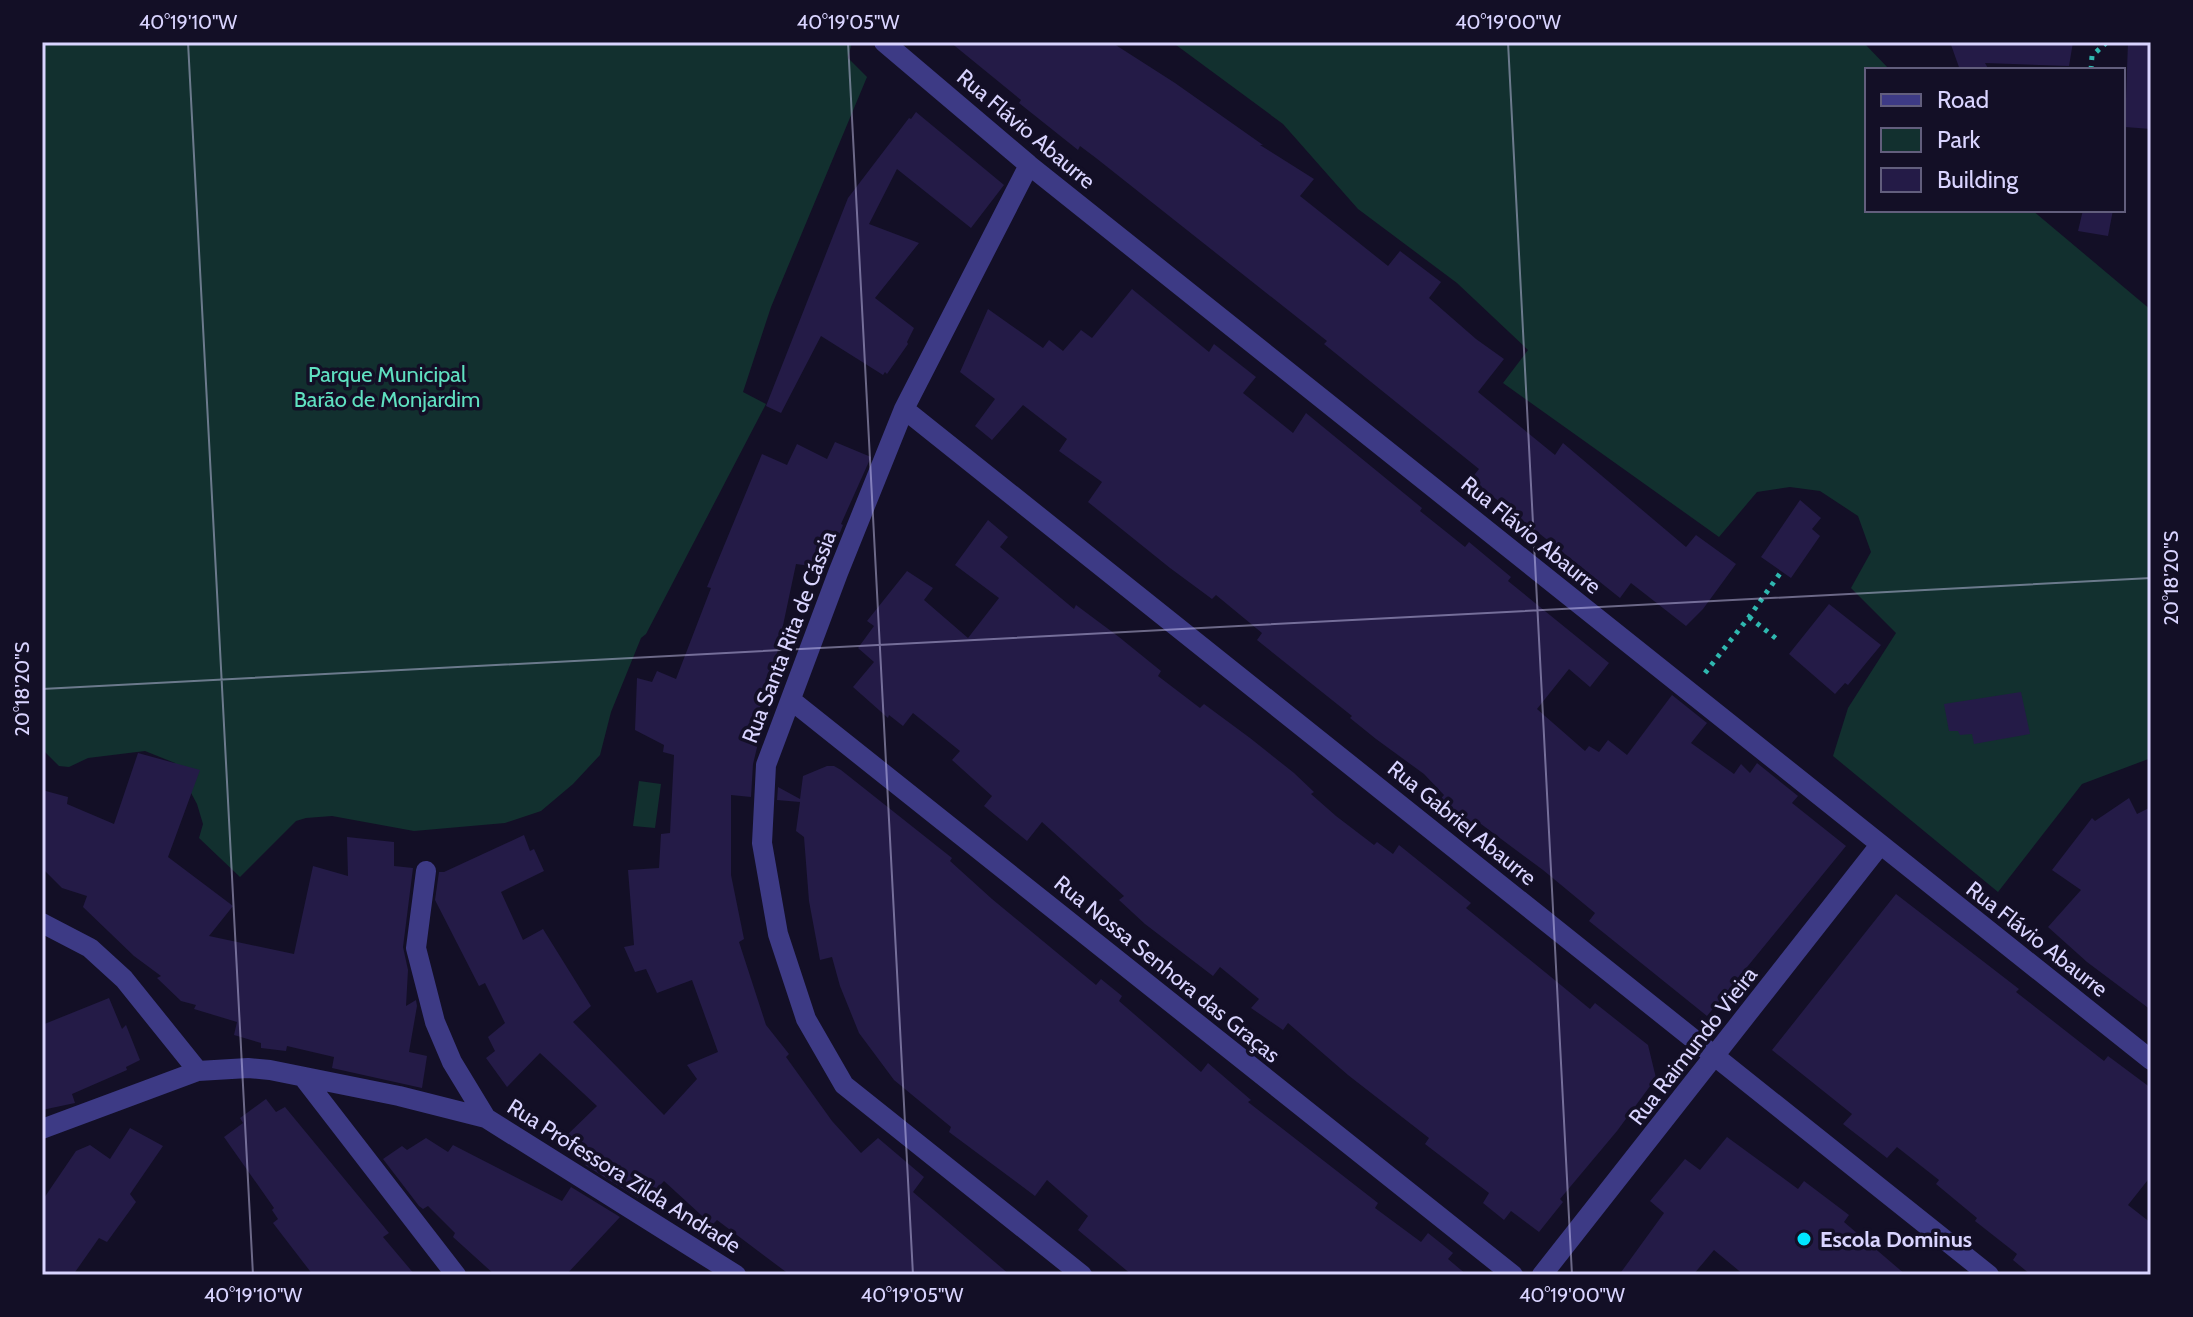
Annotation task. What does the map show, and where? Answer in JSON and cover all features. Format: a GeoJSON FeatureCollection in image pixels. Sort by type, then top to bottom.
{"type":"FeatureCollection","features":[{"type":"Feature","properties":{"kind":"street","name":"Rua Flávio Abaurre"},"geometry":{"type":"LineString","coordinates":[[884,42],[1029,165],[2151,1060]]}},
{"type":"Feature","properties":{"kind":"street","name":"Rua Santa Rita de Cássia"},"geometry":{"type":"LineString","coordinates":[[1029,165],[904,409],[838,573],[766,765],[762,843],[778,934],[806,1019],[844,1085],[1082,1275]]}},
{"type":"Feature","properties":{"kind":"street","name":"Rua Gabriel Abaurre"},"geometry":{"type":"LineString","coordinates":[[904,409],[1989,1275]]}},
{"type":"Feature","properties":{"kind":"street","name":"Rua Nossa Senhora das Graças"},"geometry":{"type":"LineString","coordinates":[[791,700],[1513,1275]]}},
{"type":"Feature","properties":{"kind":"street","name":"Rua Raimundo Vieira"},"geometry":{"type":"LineString","coordinates":[[1542,1275],[1880,845]]}},
{"type":"Feature","properties":{"kind":"street"},"geometry":{"type":"LineString","coordinates":[[426,871],[416,948],[435,1022],[446,1049],[486,1118]]}},
{"type":"Feature","properties":{"kind":"street"},"geometry":{"type":"LineString","coordinates":[[42,923],[90,948],[124,979],[198,1071]]}},
{"type":"Feature","properties":{"kind":"street"},"geometry":{"type":"LineString","coordinates":[[42,1129],[198,1071],[248,1068],[399,1096],[486,1118]]}},
{"type":"Feature","properties":{"kind":"street"},"geometry":{"type":"LineString","coordinates":[[303,1077],[456,1275]]}},
{"type":"Feature","properties":{"kind":"street","name":"Rua Professora Zilda Andrade"},"geometry":{"type":"LineString","coordinates":[[486,1118],[736,1275]]}},
{"type":"Feature","properties":{"kind":"path"},"geometry":{"type":"LineString","coordinates":[[2091,68],[2092,56],[2107,42]]}},
{"type":"Feature","properties":{"kind":"path"},"geometry":{"type":"LineString","coordinates":[[1689,692],[1781,572]]}},
{"type":"Feature","properties":{"kind":"path"},"geometry":{"type":"LineString","coordinates":[[1749,617],[1778,640]]}},
{"type":"Feature","properties":{"kind":"green space","name":"Parque Municipal Barão de Monjardim"},"geometry":{"type":"Polygon","coordinates":[[[42,42],[852,42],[848,58],[867,77],[771,307],[743,392],[766,404],[646,634],[641,638],[611,712],[600,755],[573,784],[541,811],[505,823],[414,831],[332,816],[306,818],[296,821],[240,877],[199,838],[203,824],[197,804],[175,763],[145,751],[88,758],[69,767],[59,766],[42,749],[42,42]]]}},
{"type":"Feature","properties":{"kind":"green space"},"geometry":{"type":"Polygon","coordinates":[[[1172,42],[1863,42],[1888,68],[1865,68],[1865,212],[2034,212],[2151,310],[2151,758],[2082,784],[1998,892],[1833,756],[1848,708],[1896,633],[1851,588],[1871,552],[1858,516],[1820,491],[1790,487],[1757,492],[1719,537],[1503,383],[1528,350],[1457,283],[1358,209],[1283,124],[1172,42]]]}},
{"type":"Feature","properties":{"kind":"green space"},"geometry":{"type":"Polygon","coordinates":[[[639,781],[661,784],[655,828],[633,826],[639,781]]]}},
{"type":"Feature","properties":{"kind":"building"},"geometry":{"type":"Polygon","coordinates":[[[950,42],[1111,42],[1175,83],[1263,145],[1260,145],[1314,179],[1300,196],[1388,266],[1400,251],[1441,282],[1429,298],[1504,359],[1478,392],[1555,455],[1563,443],[1686,547],[1696,535],[1736,564],[1703,609],[1686,626],[1631,583],[1620,598],[1471,479],[1479,469],[1324,344],[1327,341],[1096,158],[1080,146],[1078,150],[950,42]]]}},
{"type":"Feature","properties":{"kind":"building"},"geometry":{"type":"Polygon","coordinates":[[[1950,42],[2073,42],[2069,66],[1985,63],[1988,68],[1959,68],[1950,42]]]}},
{"type":"Feature","properties":{"kind":"building"},"geometry":{"type":"Polygon","coordinates":[[[2128,42],[2151,42],[2151,129],[2125,127],[2128,42]]]}},
{"type":"Feature","properties":{"kind":"building"},"geometry":{"type":"Polygon","coordinates":[[[916,112],[1004,185],[971,228],[897,169],[869,224],[919,243],[875,298],[914,328],[908,344],[887,374],[885,372],[883,375],[821,336],[781,413],[766,406],[848,198],[916,112]]]}},
{"type":"Feature","properties":{"kind":"building"},"geometry":{"type":"Polygon","coordinates":[[[2083,212],[2113,212],[2108,236],[2078,231],[2083,212]]]}},
{"type":"Feature","properties":{"kind":"building"},"geometry":{"type":"Polygon","coordinates":[[[1132,289],[1209,352],[1214,344],[1256,377],[1243,393],[1293,433],[1306,413],[1465,547],[1469,542],[1511,577],[1508,581],[1609,663],[1590,687],[1569,669],[1537,709],[1585,751],[1589,746],[1599,752],[1608,740],[1627,755],[1672,695],[1707,723],[1691,743],[1734,774],[1741,764],[1750,773],[1757,763],[1798,796],[1792,803],[1846,846],[1707,1016],[1589,921],[1595,913],[1543,870],[1477,821],[1473,826],[1439,801],[1444,795],[1424,774],[1376,739],[1257,640],[1262,633],[1216,595],[1212,599],[1170,568],[1088,502],[1102,482],[1059,451],[1067,439],[1023,405],[992,440],[975,426],[995,399],[960,372],[988,309],[1043,348],[1049,340],[1063,351],[1081,330],[1092,338],[1132,289]]]}},
{"type":"Feature","properties":{"kind":"building"},"geometry":{"type":"Polygon","coordinates":[[[835,442],[871,457],[841,524],[826,568],[796,564],[771,682],[754,721],[763,723],[753,764],[751,797],[731,795],[731,875],[744,939],[739,942],[766,1025],[789,1054],[786,1057],[832,1121],[861,1153],[878,1138],[924,1177],[913,1192],[1010,1275],[790,1275],[717,1220],[712,1225],[664,1181],[650,1196],[643,1192],[638,1198],[585,1165],[590,1158],[563,1139],[597,1106],[540,1053],[507,1087],[486,1058],[495,1051],[488,1037],[505,1023],[485,983],[479,986],[435,900],[439,872],[524,835],[530,851],[534,849],[544,871],[501,892],[523,940],[543,929],[591,1006],[573,1022],[664,1115],[697,1079],[687,1065],[718,1052],[692,980],[657,993],[646,969],[635,972],[624,947],[634,945],[628,870],[659,868],[661,834],[670,833],[674,755],[663,752],[664,745],[635,730],[637,678],[652,682],[657,671],[676,679],[711,588],[707,587],[762,454],[787,465],[797,444],[827,459],[835,442]]]}},
{"type":"Feature","properties":{"kind":"building"},"geometry":{"type":"Polygon","coordinates":[[[1800,500],[1821,518],[1812,529],[1820,536],[1791,578],[1761,557],[1800,500]]]}},
{"type":"Feature","properties":{"kind":"building"},"geometry":{"type":"Polygon","coordinates":[[[988,520],[1008,537],[1000,547],[1074,609],[1076,605],[1161,671],[1158,676],[1200,708],[1204,704],[1250,738],[1294,773],[1314,792],[1311,794],[1336,816],[1374,845],[1377,842],[1393,854],[1399,845],[1471,903],[1466,908],[1590,1009],[1595,1003],[1648,1045],[1656,1078],[1560,1199],[1563,1202],[1539,1232],[1511,1211],[1504,1220],[1483,1203],[1489,1193],[1425,1144],[1429,1138],[1288,1023],[1283,1030],[1251,1008],[1259,999],[1220,967],[1213,976],[1145,924],[1119,900],[1124,896],[1042,822],[1027,841],[984,806],[992,796],[952,760],[960,751],[913,713],[903,726],[889,715],[888,718],[853,687],[874,662],[858,648],[874,626],[867,621],[907,571],[933,588],[924,600],[968,638],[999,598],[955,565],[988,520]]]}},
{"type":"Feature","properties":{"kind":"building"},"geometry":{"type":"Polygon","coordinates":[[[1829,604],[1881,645],[1848,685],[1845,683],[1835,694],[1789,654],[1829,604]]]}},
{"type":"Feature","properties":{"kind":"building"},"geometry":{"type":"Polygon","coordinates":[[[2021,692],[2030,734],[1974,744],[1972,734],[1960,735],[1958,731],[1949,731],[1944,704],[2021,692]]]}},
{"type":"Feature","properties":{"kind":"building"},"geometry":{"type":"Polygon","coordinates":[[[138,753],[200,770],[168,857],[233,906],[209,936],[294,954],[313,866],[348,876],[347,837],[394,842],[394,866],[413,868],[403,947],[408,970],[406,1006],[416,1000],[417,1006],[409,1052],[427,1056],[422,1088],[332,1068],[334,1057],[287,1046],[286,1051],[261,1048],[261,1043],[234,1035],[237,1022],[194,1009],[196,1005],[181,1001],[157,978],[161,976],[134,956],[83,907],[87,896],[62,888],[42,868],[42,790],[68,797],[67,804],[114,824],[138,753]]]}},
{"type":"Feature","properties":{"kind":"building"},"geometry":{"type":"Polygon","coordinates":[[[827,766],[841,770],[952,858],[950,861],[992,899],[1096,985],[1101,979],[1122,996],[1119,1001],[1201,1072],[1208,1063],[1251,1100],[1248,1102],[1378,1203],[1375,1208],[1421,1242],[1428,1233],[1453,1253],[1448,1259],[1467,1275],[1132,1275],[1078,1230],[1088,1216],[1047,1180],[1035,1196],[949,1132],[951,1127],[894,1080],[859,1033],[832,957],[820,960],[809,901],[804,837],[796,831],[800,802],[777,800],[778,787],[800,799],[803,776],[827,766]]]}},
{"type":"Feature","properties":{"kind":"building"},"geometry":{"type":"Polygon","coordinates":[[[2129,798],[2137,814],[2151,807],[2151,1010],[2087,962],[2048,927],[2081,890],[2052,870],[2092,818],[2095,821],[2129,798]]]}},
{"type":"Feature","properties":{"kind":"building"},"geometry":{"type":"Polygon","coordinates":[[[1896,894],[2019,989],[2016,992],[2104,1061],[2108,1056],[2151,1088],[2151,1176],[2128,1205],[2151,1223],[2151,1275],[2031,1275],[2013,1260],[2017,1254],[1975,1221],[1977,1218],[1936,1184],[1939,1180],[1897,1147],[1887,1158],[1843,1124],[1852,1114],[1772,1050],[1896,894]]]}},
{"type":"Feature","properties":{"kind":"building"},"geometry":{"type":"Polygon","coordinates":[[[109,998],[122,1029],[126,1025],[140,1060],[126,1067],[127,1070],[72,1094],[75,1103],[42,1110],[42,1025],[109,998]]]}},
{"type":"Feature","properties":{"kind":"building"},"geometry":{"type":"Polygon","coordinates":[[[266,1099],[276,1112],[285,1107],[389,1233],[383,1237],[415,1275],[313,1275],[273,1223],[278,1219],[272,1210],[274,1208],[224,1137],[243,1123],[240,1118],[266,1099]]]}},
{"type":"Feature","properties":{"kind":"building"},"geometry":{"type":"Polygon","coordinates":[[[130,1128],[163,1146],[130,1194],[136,1202],[107,1242],[99,1238],[73,1275],[42,1275],[42,1201],[76,1151],[90,1145],[110,1159],[130,1128]]]}},
{"type":"Feature","properties":{"kind":"building"},"geometry":{"type":"Polygon","coordinates":[[[1727,1137],[1798,1189],[1804,1181],[1849,1215],[1844,1222],[1906,1275],[1744,1275],[1714,1250],[1693,1275],[1619,1275],[1664,1213],[1650,1201],[1685,1159],[1700,1170],[1727,1137]]]}},
{"type":"Feature","properties":{"kind":"building"},"geometry":{"type":"Polygon","coordinates":[[[426,1138],[448,1152],[453,1145],[562,1201],[571,1187],[620,1217],[566,1275],[495,1275],[453,1237],[455,1233],[428,1206],[423,1209],[419,1206],[383,1159],[402,1146],[407,1150],[426,1138]]]}},
{"type":"Feature","properties":{"kind":"place","name":"Escola Dominus"},"geometry":{"type":"Point","coordinates":[1804,1239]}}]}
